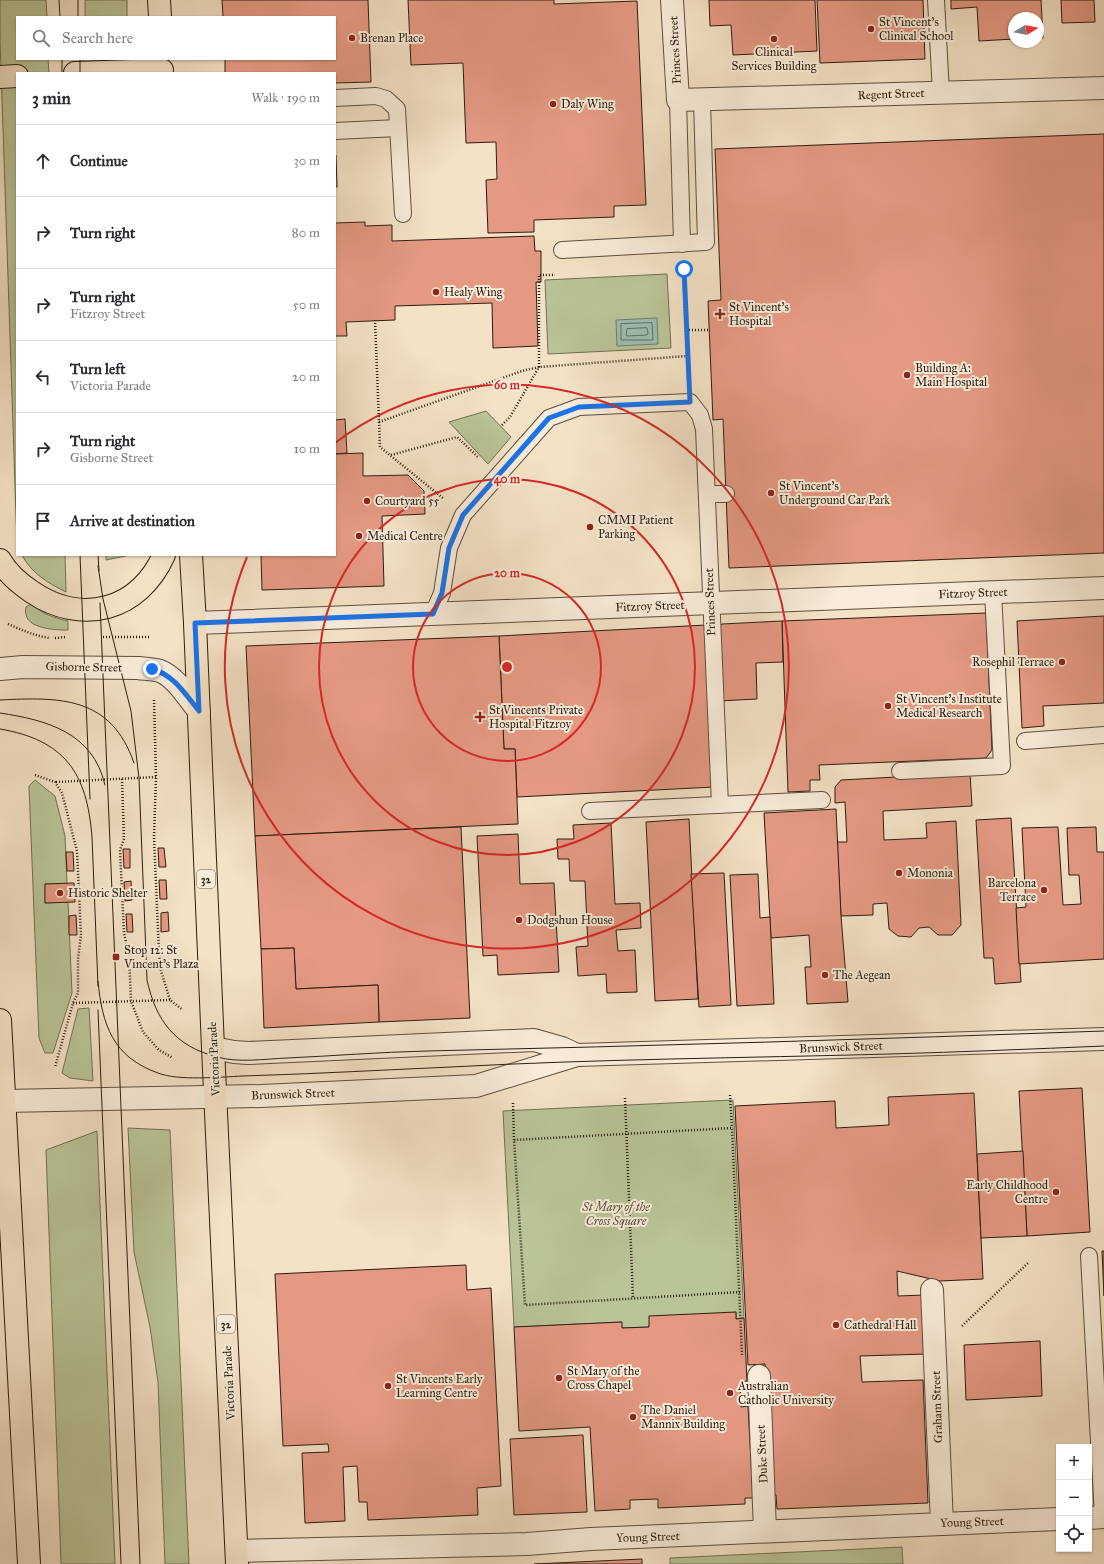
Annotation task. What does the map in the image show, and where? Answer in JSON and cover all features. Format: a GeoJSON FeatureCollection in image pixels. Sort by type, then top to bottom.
{"type":"FeatureCollection","features":[{"type":"Feature","properties":{"kind":"main road"},"geometry":{"type":"LineString","coordinates":[[159,0],[160,16]]}},
{"type":"Feature","properties":{"kind":"main road"},"geometry":{"type":"LineString","coordinates":[[90,72],[162,67]]}},
{"type":"Feature","properties":{"kind":"main road"},"geometry":{"type":"LineString","coordinates":[[0,77],[16,76]]}},
{"type":"Feature","properties":{"kind":"main road"},"geometry":{"type":"LineString","coordinates":[[0,560],[19,582],[46,601],[65,608],[87,610],[105,607],[131,596],[144,586],[155,573],[164,556]]}},
{"type":"Feature","properties":{"kind":"main road","name":"Victoria Parade"},"geometry":{"type":"LineString","coordinates":[[191,556],[237,1558]]}},
{"type":"Feature","properties":{"kind":"main road"},"geometry":{"type":"LineString","coordinates":[[0,1020],[29,1564]]}},
{"type":"Feature","properties":{"kind":"street","name":"Princes Street"},"geometry":{"type":"LineString","coordinates":[[672,0],[678,100]]}},
{"type":"Feature","properties":{"kind":"street","name":"Regent Street"},"geometry":{"type":"LineString","coordinates":[[678,100],[1104,88]]}},
{"type":"Feature","properties":{"kind":"street","name":"Fitzroy Street"},"geometry":{"type":"LineString","coordinates":[[195,623],[1104,588]]}},
{"type":"Feature","properties":{"kind":"street","name":"Gisborne Street"},"geometry":{"type":"LineString","coordinates":[[0,669],[23,667],[152,669],[167,675],[175,682],[199,711]]}},
{"type":"Feature","properties":{"kind":"street","name":"Brunswick Street"},"geometry":{"type":"LineString","coordinates":[[4,1101],[216,1096],[476,1086],[577,1054],[1104,1039]]}},
{"type":"Feature","properties":{"kind":"street","name":"Brunswick Street"},"geometry":{"type":"LineString","coordinates":[[213,1048],[248,1053],[534,1040],[577,1054]]}},
{"type":"Feature","properties":{"kind":"street","name":"Graham Street"},"geometry":{"type":"LineString","coordinates":[[932,1290],[942,1524]]}},
{"type":"Feature","properties":{"kind":"street","name":"Duke Street"},"geometry":{"type":"LineString","coordinates":[[759,1376],[765,1531]]}},
{"type":"Feature","properties":{"kind":"street","name":"Young Street"},"geometry":{"type":"LineString","coordinates":[[237,1558],[528,1544],[591,1539],[1056,1519]]}},
{"type":"Feature","properties":{"kind":"lane"},"geometry":{"type":"LineString","coordinates":[[936,0],[941,93]]}},
{"type":"Feature","properties":{"kind":"lane"},"geometry":{"type":"LineString","coordinates":[[336,98],[376,96],[386,99],[397,109],[403,214]]}},
{"type":"Feature","properties":{"kind":"lane"},"geometry":{"type":"LineString","coordinates":[[678,100],[682,244]]}},
{"type":"Feature","properties":{"kind":"lane"},"geometry":{"type":"LineString","coordinates":[[562,250],[706,242],[702,100]]}},
{"type":"Feature","properties":{"kind":"lane"},"geometry":{"type":"LineString","coordinates":[[336,131],[398,128]]}},
{"type":"Feature","properties":{"kind":"lane"},"geometry":{"type":"LineString","coordinates":[[433,614],[442,593],[449,548],[463,515],[549,418],[579,407],[690,402]]}},
{"type":"Feature","properties":{"kind":"lane","name":"Princes Street"},"geometry":{"type":"LineString","coordinates":[[690,402],[700,415],[704,430],[710,603],[720,805]]}},
{"type":"Feature","properties":{"kind":"lane"},"geometry":{"type":"LineString","coordinates":[[707,494],[726,494]]}},
{"type":"Feature","properties":{"kind":"lane"},"geometry":{"type":"LineString","coordinates":[[900,770],[1002,766],[993,592]]}},
{"type":"Feature","properties":{"kind":"lane"},"geometry":{"type":"LineString","coordinates":[[1025,740],[1104,735]]}},
{"type":"Feature","properties":{"kind":"lane"},"geometry":{"type":"LineString","coordinates":[[590,811],[822,800]]}},
{"type":"Feature","properties":{"kind":"lane"},"geometry":{"type":"LineString","coordinates":[[1089,1256],[1099,1517]]}},
{"type":"Feature","properties":{"kind":"path"},"geometry":{"type":"LineString","coordinates":[[682,244],[690,402]]}},
{"type":"Feature","properties":{"kind":"path"},"geometry":{"type":"LineString","coordinates":[[502,425],[510,417],[539,367],[539,275]]}},
{"type":"Feature","properties":{"kind":"path"},"geometry":{"type":"LineString","coordinates":[[375,320],[380,447],[463,515]]}},
{"type":"Feature","properties":{"kind":"path"},"geometry":{"type":"LineString","coordinates":[[686,330],[709,330]]}},
{"type":"Feature","properties":{"kind":"path"},"geometry":{"type":"LineString","coordinates":[[379,422],[539,367],[687,356]]}},
{"type":"Feature","properties":{"kind":"path"},"geometry":{"type":"LineString","coordinates":[[391,455],[457,437],[480,457]]}},
{"type":"Feature","properties":{"kind":"path"},"geometry":{"type":"LineString","coordinates":[[154,694],[156,777],[154,837],[159,953],[161,970],[170,1000],[182,1010]]}},
{"type":"Feature","properties":{"kind":"path"},"geometry":{"type":"LineString","coordinates":[[35,774],[55,782],[156,777]]}},
{"type":"Feature","properties":{"kind":"path"},"geometry":{"type":"LineString","coordinates":[[122,779],[124,839],[120,850],[124,933],[129,956],[131,1000],[143,1032],[159,1050],[173,1058]]}},
{"type":"Feature","properties":{"kind":"path"},"geometry":{"type":"LineString","coordinates":[[55,782],[62,793],[67,806],[77,851],[81,935],[78,959],[78,993],[73,1003],[55,1067]]}},
{"type":"Feature","properties":{"kind":"path"},"geometry":{"type":"LineString","coordinates":[[73,1003],[131,1000],[170,1000]]}},
{"type":"Feature","properties":{"kind":"path"},"geometry":{"type":"LineString","coordinates":[[730,1095],[742,1355]]}},
{"type":"Feature","properties":{"kind":"path"},"geometry":{"type":"LineString","coordinates":[[625,1098],[633,1298]]}},
{"type":"Feature","properties":{"kind":"path"},"geometry":{"type":"LineString","coordinates":[[513,1103],[514,1140],[525,1304],[740,1292]]}},
{"type":"Feature","properties":{"kind":"path"},"geometry":{"type":"LineString","coordinates":[[514,1140],[732,1128]]}},
{"type":"Feature","properties":{"kind":"path"},"geometry":{"type":"LineString","coordinates":[[960,1328],[1028,1263]]}},
{"type":"Feature","properties":{"kind":"green space"},"geometry":{"type":"Polygon","coordinates":[[[0,0],[46,0],[47,16],[16,16],[16,60],[48,60],[49,72],[16,72],[16,514],[0,40],[0,0]]]}},
{"type":"Feature","properties":{"kind":"green space"},"geometry":{"type":"Polygon","coordinates":[[[85,0],[127,0],[127,16],[85,16],[85,0]]]}},
{"type":"Feature","properties":{"kind":"green space"},"geometry":{"type":"Polygon","coordinates":[[[667,274],[671,348],[548,354],[545,280],[667,274]]]}},
{"type":"Feature","properties":{"kind":"green space"},"geometry":{"type":"Polygon","coordinates":[[[486,411],[511,437],[488,464],[449,422],[486,411]]]}},
{"type":"Feature","properties":{"kind":"green space"},"geometry":{"type":"Polygon","coordinates":[[[23,556],[65,556],[66,592],[41,577],[23,556]]]}},
{"type":"Feature","properties":{"kind":"green space"},"geometry":{"type":"Polygon","coordinates":[[[106,556],[125,556],[106,560],[106,556]]]}},
{"type":"Feature","properties":{"kind":"green space"},"geometry":{"type":"Polygon","coordinates":[[[31,604],[48,615],[68,621],[68,630],[47,629],[33,624],[28,620],[26,614],[26,607],[31,604]]]}},
{"type":"Feature","properties":{"kind":"green space"},"geometry":{"type":"Polygon","coordinates":[[[35,780],[55,796],[65,836],[67,884],[45,884],[45,903],[68,902],[72,993],[53,1053],[45,1053],[39,1038],[29,786],[35,780]]]}},
{"type":"Feature","properties":{"kind":"green space"},"geometry":{"type":"Polygon","coordinates":[[[89,1008],[93,1081],[70,1078],[62,1073],[78,1009],[89,1008]]]}},
{"type":"Feature","properties":{"kind":"green space","name":"St Mary of the Cross Square"},"geometry":{"type":"Polygon","coordinates":[[[733,1100],[744,1318],[736,1319],[736,1312],[649,1327],[622,1328],[621,1322],[514,1327],[503,1111],[733,1100]]]}},
{"type":"Feature","properties":{"kind":"green space"},"geometry":{"type":"Polygon","coordinates":[[[128,1128],[170,1130],[189,1564],[165,1564],[158,1382],[150,1327],[134,1252],[128,1128]]]}},
{"type":"Feature","properties":{"kind":"green space"},"geometry":{"type":"Polygon","coordinates":[[[97,1131],[115,1564],[61,1564],[46,1150],[97,1131]]]}},
{"type":"Feature","properties":{"kind":"green space"},"geometry":{"type":"Polygon","coordinates":[[[902,1547],[903,1564],[670,1564],[670,1558],[902,1547]]]}},
{"type":"Feature","properties":{"kind":"water"},"geometry":{"type":"Polygon","coordinates":[[[657,318],[658,344],[617,346],[616,320],[657,318]]]}},
{"type":"Feature","properties":{"kind":"building","name":"Brenan Place"},"geometry":{"type":"Polygon","coordinates":[[[222,0],[368,0],[371,82],[336,83],[336,72],[225,72],[225,60],[336,60],[336,16],[223,16],[222,0]]]}},
{"type":"Feature","properties":{"kind":"building","name":"Daly Wing"},"geometry":{"type":"Polygon","coordinates":[[[408,0],[554,0],[554,4],[637,1],[646,205],[614,206],[614,217],[534,220],[534,232],[488,233],[486,180],[497,179],[496,142],[466,143],[463,63],[411,65],[408,0]]]}},
{"type":"Feature","properties":{"kind":"building","name":"Clinical Services Building"},"geometry":{"type":"Polygon","coordinates":[[[709,0],[815,0],[817,51],[733,55],[731,25],[710,26],[709,0]]]}},
{"type":"Feature","properties":{"kind":"building","name":"St Vincent's Clinical School"},"geometry":{"type":"Polygon","coordinates":[[[817,0],[923,0],[925,59],[820,63],[817,0]]]}},
{"type":"Feature","properties":{"kind":"building"},"geometry":{"type":"Polygon","coordinates":[[[951,0],[1041,0],[1042,12],[1008,12],[1008,39],[979,41],[977,7],[951,9],[951,0]]]}},
{"type":"Feature","properties":{"kind":"building"},"geometry":{"type":"Polygon","coordinates":[[[1061,0],[1094,0],[1095,22],[1062,23],[1061,0]]]}},
{"type":"Feature","properties":{"kind":"building","name":"Building A: Main Hospital"},"geometry":{"type":"Polygon","coordinates":[[[1104,134],[1104,553],[729,568],[723,419],[713,420],[708,301],[721,300],[715,149],[1104,134]]]}},
{"type":"Feature","properties":{"kind":"building"},"geometry":{"type":"Polygon","coordinates":[[[336,155],[337,187],[336,187],[336,155]]]}},
{"type":"Feature","properties":{"kind":"building","name":"Healy Wing"},"geometry":{"type":"Polygon","coordinates":[[[365,222],[365,226],[392,225],[392,241],[534,236],[535,251],[541,251],[541,282],[536,282],[538,346],[493,348],[492,303],[395,306],[395,320],[346,322],[347,336],[336,336],[336,223],[365,222]]]}},
{"type":"Feature","properties":{"kind":"building"},"geometry":{"type":"Polygon","coordinates":[[[345,419],[347,453],[336,454],[336,420],[345,419]]]}},
{"type":"Feature","properties":{"kind":"building","name":"Medical Centre"},"geometry":{"type":"Polygon","coordinates":[[[363,453],[363,476],[408,475],[424,491],[425,514],[382,516],[384,586],[262,590],[261,556],[336,556],[336,454],[363,453]]]}},
{"type":"Feature","properties":{"kind":"building","name":"St Vincent's Institute Medical Research"},"geometry":{"type":"Polygon","coordinates":[[[986,613],[992,750],[986,758],[819,765],[820,780],[810,780],[810,791],[788,792],[782,621],[986,613]]]}},
{"type":"Feature","properties":{"kind":"building","name":"Rosephil Terrace"},"geometry":{"type":"Polygon","coordinates":[[[1104,616],[1104,703],[1043,706],[1044,726],[1022,728],[1017,621],[1104,616]]]}},
{"type":"Feature","properties":{"kind":"building"},"geometry":{"type":"Polygon","coordinates":[[[782,621],[783,662],[756,663],[757,699],[719,701],[716,630],[722,624],[782,621]]]}},
{"type":"Feature","properties":{"kind":"building"},"geometry":{"type":"Polygon","coordinates":[[[706,625],[714,787],[517,797],[515,749],[504,749],[499,636],[706,625]]]}},
{"type":"Feature","properties":{"kind":"building"},"geometry":{"type":"Polygon","coordinates":[[[499,636],[504,749],[515,749],[518,824],[255,836],[246,646],[499,636]]]}},
{"type":"Feature","properties":{"kind":"building","name":"Mononia"},"geometry":{"type":"Polygon","coordinates":[[[970,773],[972,806],[883,811],[884,840],[927,838],[926,823],[956,821],[961,925],[952,935],[938,935],[929,927],[919,928],[911,937],[898,936],[889,929],[887,903],[873,904],[873,915],[841,916],[837,842],[847,842],[845,802],[835,803],[835,787],[841,780],[970,773]]]}},
{"type":"Feature","properties":{"kind":"building"},"geometry":{"type":"Polygon","coordinates":[[[836,809],[841,916],[848,1002],[807,1004],[805,967],[811,967],[809,935],[771,938],[764,813],[836,809]]]}},
{"type":"Feature","properties":{"kind":"building"},"geometry":{"type":"Polygon","coordinates":[[[1011,818],[1021,982],[995,984],[993,958],[984,958],[976,820],[1011,818]]]}},
{"type":"Feature","properties":{"kind":"building"},"geometry":{"type":"Polygon","coordinates":[[[689,819],[698,999],[655,1001],[646,822],[689,819]]]}},
{"type":"Feature","properties":{"kind":"building"},"geometry":{"type":"Polygon","coordinates":[[[611,823],[615,904],[640,903],[641,928],[616,930],[618,951],[635,950],[637,992],[607,993],[606,974],[578,976],[576,947],[588,946],[585,881],[570,881],[569,859],[558,859],[557,839],[574,839],[573,825],[611,823]]]}},
{"type":"Feature","properties":{"kind":"building"},"geometry":{"type":"Polygon","coordinates":[[[461,827],[470,1018],[379,1022],[378,985],[296,989],[294,948],[261,949],[255,836],[461,827]]]}},
{"type":"Feature","properties":{"kind":"building","name":"Barcelona Terrace"},"geometry":{"type":"Polygon","coordinates":[[[1058,827],[1063,905],[1081,904],[1079,875],[1069,875],[1067,828],[1096,827],[1097,852],[1104,852],[1104,959],[1019,964],[1016,908],[1026,907],[1022,828],[1058,827]]]}},
{"type":"Feature","properties":{"kind":"building","name":"Dodgshun House"},"geometry":{"type":"Polygon","coordinates":[[[518,834],[520,884],[554,883],[559,972],[498,975],[497,955],[483,956],[477,836],[518,834]]]}},
{"type":"Feature","properties":{"kind":"building"},"geometry":{"type":"Polygon","coordinates":[[[158,848],[164,848],[166,867],[159,867],[158,848]]]}},
{"type":"Feature","properties":{"kind":"building"},"geometry":{"type":"Polygon","coordinates":[[[123,849],[130,849],[130,868],[124,868],[123,849]]]}},
{"type":"Feature","properties":{"kind":"building"},"geometry":{"type":"Polygon","coordinates":[[[66,852],[73,852],[74,871],[67,871],[66,852]]]}},
{"type":"Feature","properties":{"kind":"building"},"geometry":{"type":"Polygon","coordinates":[[[724,873],[731,1005],[699,1007],[691,874],[724,873]]]}},
{"type":"Feature","properties":{"kind":"building"},"geometry":{"type":"Polygon","coordinates":[[[758,874],[760,918],[770,917],[774,1004],[737,1006],[730,875],[758,874]]]}},
{"type":"Feature","properties":{"kind":"building"},"geometry":{"type":"Polygon","coordinates":[[[159,880],[166,880],[167,899],[160,899],[159,880]]]}},
{"type":"Feature","properties":{"kind":"building"},"geometry":{"type":"Polygon","coordinates":[[[131,881],[132,900],[125,901],[124,882],[131,881]]]}},
{"type":"Feature","properties":{"kind":"building","name":"Historic Shelter"},"geometry":{"type":"Polygon","coordinates":[[[74,883],[75,902],[45,903],[45,884],[74,883]]]}},
{"type":"Feature","properties":{"kind":"building"},"geometry":{"type":"Polygon","coordinates":[[[168,912],[169,931],[161,932],[161,913],[168,912]]]}},
{"type":"Feature","properties":{"kind":"building"},"geometry":{"type":"Polygon","coordinates":[[[126,914],[132,914],[133,932],[127,932],[126,914]]]}},
{"type":"Feature","properties":{"kind":"building"},"geometry":{"type":"Polygon","coordinates":[[[76,915],[77,935],[69,935],[69,916],[76,915]]]}},
{"type":"Feature","properties":{"kind":"building"},"geometry":{"type":"Polygon","coordinates":[[[294,948],[296,989],[378,985],[379,1022],[264,1028],[261,949],[294,948]]]}},
{"type":"Feature","properties":{"kind":"building","name":"Early Childhood Centre"},"geometry":{"type":"Polygon","coordinates":[[[1082,1088],[1090,1232],[1027,1236],[1019,1091],[1082,1088]]]}},
{"type":"Feature","properties":{"kind":"building","name":"Cathedral Hall"},"geometry":{"type":"Polygon","coordinates":[[[974,1093],[983,1279],[940,1281],[897,1271],[898,1296],[925,1295],[927,1354],[860,1356],[862,1382],[923,1380],[928,1503],[777,1509],[776,1495],[771,1495],[765,1364],[748,1365],[735,1106],[835,1101],[836,1128],[889,1125],[888,1097],[974,1093]]]}},
{"type":"Feature","properties":{"kind":"building"},"geometry":{"type":"Polygon","coordinates":[[[1023,1151],[1027,1236],[981,1238],[977,1154],[1023,1151]]]}},
{"type":"Feature","properties":{"kind":"building"},"geometry":{"type":"Polygon","coordinates":[[[1102,1251],[1104,1251],[1104,1296],[1102,1251]]]}},
{"type":"Feature","properties":{"kind":"building","name":"St Vincents Early Learning Centre"},"geometry":{"type":"Polygon","coordinates":[[[466,1265],[467,1290],[491,1288],[501,1486],[477,1488],[478,1515],[368,1520],[367,1502],[359,1502],[357,1466],[343,1467],[345,1521],[305,1523],[302,1453],[329,1452],[328,1444],[283,1446],[275,1274],[466,1265]]]}},
{"type":"Feature","properties":{"kind":"building","name":"The Daniel Mannix Building"},"geometry":{"type":"Polygon","coordinates":[[[736,1312],[736,1319],[744,1318],[747,1381],[740,1382],[741,1407],[748,1406],[753,1498],[745,1498],[745,1504],[658,1508],[658,1499],[630,1500],[630,1509],[595,1511],[590,1427],[519,1431],[514,1327],[622,1322],[622,1328],[649,1327],[649,1316],[736,1312]]]}},
{"type":"Feature","properties":{"kind":"building"},"geometry":{"type":"Polygon","coordinates":[[[1040,1341],[1042,1396],[966,1400],[964,1345],[1040,1341]]]}},
{"type":"Feature","properties":{"kind":"building"},"geometry":{"type":"Polygon","coordinates":[[[583,1435],[587,1512],[514,1515],[510,1439],[583,1435]]]}},
{"type":"Feature","properties":{"kind":"building"},"geometry":{"type":"Polygon","coordinates":[[[642,1559],[642,1564],[534,1564],[642,1559]]]}},
{"type":"Feature","properties":{"kind":"tram line"},"geometry":{"type":"LineString","coordinates":[[59,0],[60,16]]}},
{"type":"Feature","properties":{"kind":"tram line"},"geometry":{"type":"LineString","coordinates":[[78,0],[78,16]]}},
{"type":"Feature","properties":{"kind":"tram line"},"geometry":{"type":"LineString","coordinates":[[62,60],[62,72]]}},
{"type":"Feature","properties":{"kind":"tram line"},"geometry":{"type":"LineString","coordinates":[[80,60],[80,72]]}},
{"type":"Feature","properties":{"kind":"tram line"},"geometry":{"type":"LineString","coordinates":[[80,556],[90,799]]}},
{"type":"Feature","properties":{"kind":"tram line"},"geometry":{"type":"LineString","coordinates":[[98,556],[99,571]]}},
{"type":"Feature","properties":{"kind":"tram line"},"geometry":{"type":"LineString","coordinates":[[98,566],[103,599],[131,711],[139,778],[147,980],[156,1008],[170,1030],[179,1039],[202,1052],[225,1059],[252,1060],[374,1053],[1104,1031]]}},
{"type":"Feature","properties":{"kind":"tram line"},"geometry":{"type":"LineString","coordinates":[[100,603],[140,1564]]}},
{"type":"Feature","properties":{"kind":"tram line"},"geometry":{"type":"LineString","coordinates":[[0,700],[43,699],[81,705],[97,713],[112,724],[124,741],[134,763]]}},
{"type":"Feature","properties":{"kind":"tram line"},"geometry":{"type":"LineString","coordinates":[[0,713],[50,725],[79,741],[90,752],[99,767],[105,785]]}},
{"type":"Feature","properties":{"kind":"tram line"},"geometry":{"type":"LineString","coordinates":[[0,729],[22,734],[41,742],[56,751],[68,763],[78,778],[85,795],[92,837],[98,986]]}},
{"type":"Feature","properties":{"kind":"tram line"},"geometry":{"type":"LineString","coordinates":[[98,981],[103,1012],[107,1025],[120,1048],[130,1058],[158,1073],[188,1078],[561,1062],[890,1054],[1104,1046]]}},
{"type":"Feature","properties":{"kind":"tram line"},"geometry":{"type":"LineString","coordinates":[[98,1010],[121,1564]]}},
{"type":"Feature","properties":{"kind":"place","name":"St Vincent's Clinical School"},"geometry":{"type":"Point","coordinates":[871,29]}},
{"type":"Feature","properties":{"kind":"place","name":"Brenan Place"},"geometry":{"type":"Point","coordinates":[352,38]}},
{"type":"Feature","properties":{"kind":"place","name":"Clinical Services Building"},"geometry":{"type":"Point","coordinates":[774,39]}},
{"type":"Feature","properties":{"kind":"place","name":"Daly Wing"},"geometry":{"type":"Point","coordinates":[553,104]}},
{"type":"Feature","properties":{"kind":"place","name":"Healy Wing"},"geometry":{"type":"Point","coordinates":[436,292]}},
{"type":"Feature","properties":{"kind":"place","name":"St Vincent's Hospital"},"geometry":{"type":"Point","coordinates":[720,314]}},
{"type":"Feature","properties":{"kind":"place","name":"Building A: Main Hospital"},"geometry":{"type":"Point","coordinates":[907,375]}},
{"type":"Feature","properties":{"kind":"place","name":"St Vincent's Underground Car Park"},"geometry":{"type":"Point","coordinates":[771,493]}},
{"type":"Feature","properties":{"kind":"place","name":"Courtyard 55"},"geometry":{"type":"Point","coordinates":[367,501]}},
{"type":"Feature","properties":{"kind":"place","name":"CMMI Patient Parking"},"geometry":{"type":"Point","coordinates":[590,527]}},
{"type":"Feature","properties":{"kind":"place","name":"Medical Centre"},"geometry":{"type":"Point","coordinates":[359,536]}},
{"type":"Feature","properties":{"kind":"place","name":"Rosephil Terrace"},"geometry":{"type":"Point","coordinates":[1062,662]}},
{"type":"Feature","properties":{"kind":"place","name":"St Vincent's Institute Medical Research"},"geometry":{"type":"Point","coordinates":[888,706]}},
{"type":"Feature","properties":{"kind":"place","name":"St Vincents Private Hospital Fitzroy"},"geometry":{"type":"Point","coordinates":[480,717]}},
{"type":"Feature","properties":{"kind":"place","name":"Mononia"},"geometry":{"type":"Point","coordinates":[899,873]}},
{"type":"Feature","properties":{"kind":"place","name":"Barcelona Terrace"},"geometry":{"type":"Point","coordinates":[1044,890]}},
{"type":"Feature","properties":{"kind":"place","name":"Historic Shelter"},"geometry":{"type":"Point","coordinates":[60,893]}},
{"type":"Feature","properties":{"kind":"place","name":"Dodgshun House"},"geometry":{"type":"Point","coordinates":[519,920]}},
{"type":"Feature","properties":{"kind":"place","name":"Stop 12: St Vincent's Plaza"},"geometry":{"type":"Point","coordinates":[116,957]}},
{"type":"Feature","properties":{"kind":"place","name":"The Aegean"},"geometry":{"type":"Point","coordinates":[825,975]}},
{"type":"Feature","properties":{"kind":"place","name":"Early Childhood Centre"},"geometry":{"type":"Point","coordinates":[1056,1192]}},
{"type":"Feature","properties":{"kind":"place","name":"Cathedral Hall"},"geometry":{"type":"Point","coordinates":[836,1325]}},
{"type":"Feature","properties":{"kind":"place","name":"St Mary of the Cross Chapel"},"geometry":{"type":"Point","coordinates":[559,1378]}},
{"type":"Feature","properties":{"kind":"place","name":"St Vincents Early Learning Centre"},"geometry":{"type":"Point","coordinates":[388,1386]}},
{"type":"Feature","properties":{"kind":"place","name":"Australian Catholic University"},"geometry":{"type":"Point","coordinates":[730,1393]}},
{"type":"Feature","properties":{"kind":"place","name":"The Daniel Mannix Building"},"geometry":{"type":"Point","coordinates":[633,1417]}},
{"type":"Feature","properties":{"kind":"route"},"geometry":{"type":"LineString","coordinates":[[152,669],[160,671],[175,682],[199,711],[195,623],[433,614],[442,593],[449,548],[463,515],[549,418],[579,407],[690,402],[684,269]]}}]}
